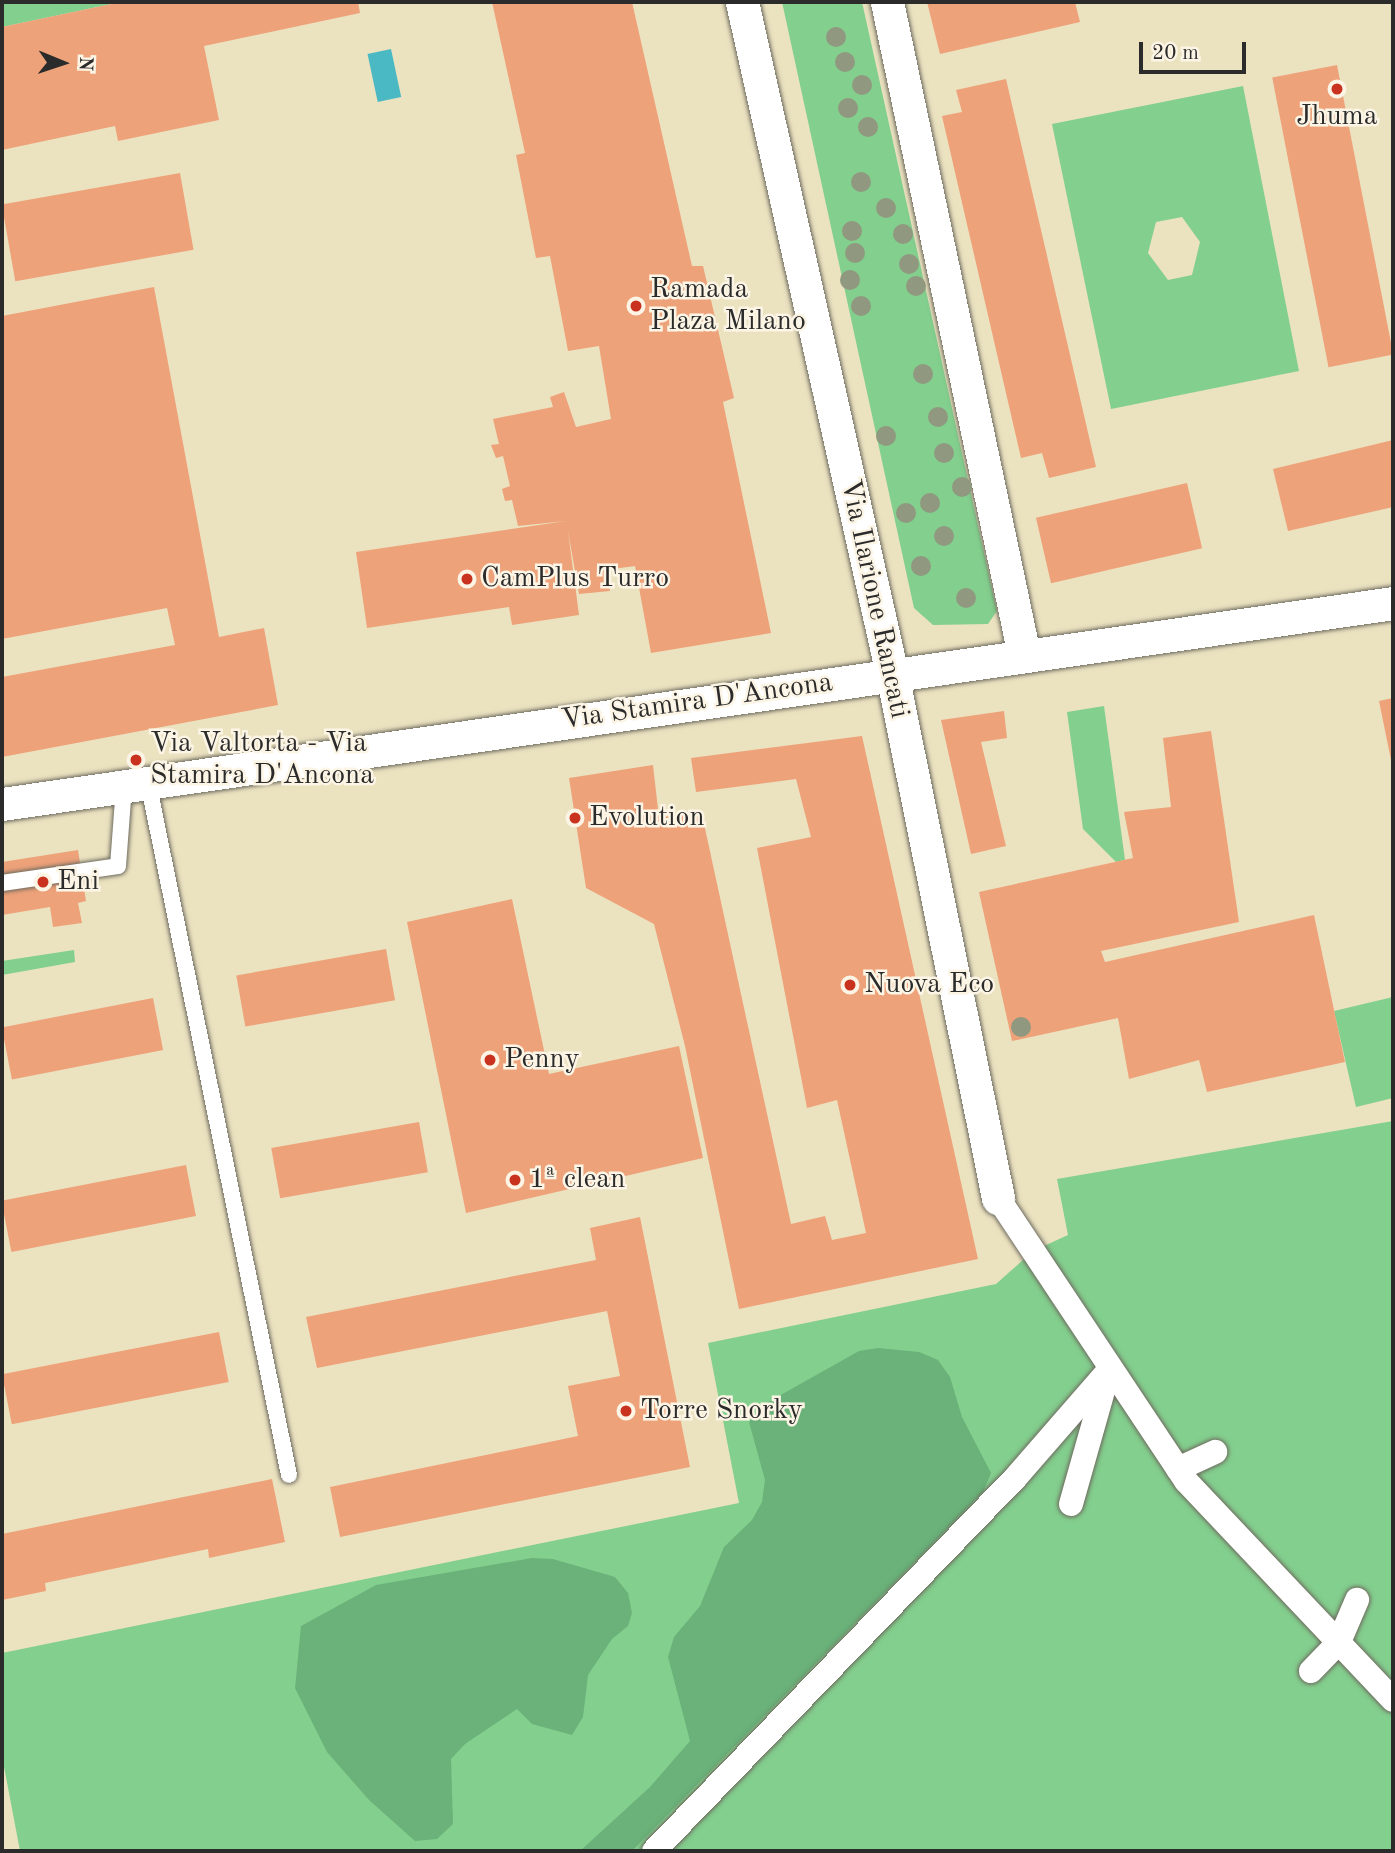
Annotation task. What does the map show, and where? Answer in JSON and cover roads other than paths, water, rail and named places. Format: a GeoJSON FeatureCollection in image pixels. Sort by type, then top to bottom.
{"type":"FeatureCollection","features":[{"type":"Feature","properties":{"kind":"street","name":"Via Ilarione Rancati"},"geometry":{"type":"LineString","coordinates":[[742,2],[892,674],[998,1198]]}},
{"type":"Feature","properties":{"kind":"street"},"geometry":{"type":"LineString","coordinates":[[887,2],[1024,655]]}},
{"type":"Feature","properties":{"kind":"street","name":"Via Stamira D'Ancona"},"geometry":{"type":"LineString","coordinates":[[2,804],[1393,603]]}},
{"type":"Feature","properties":{"kind":"street"},"geometry":{"type":"LineString","coordinates":[[998,1198],[1109,1370],[1178,1469],[1393,1700]]}},
{"type":"Feature","properties":{"kind":"street"},"geometry":{"type":"LineString","coordinates":[[1071,1504],[1109,1370]]}},
{"type":"Feature","properties":{"kind":"street"},"geometry":{"type":"LineString","coordinates":[[654,1851],[1016,1477],[1109,1370]]}},
{"type":"Feature","properties":{"kind":"street"},"geometry":{"type":"LineString","coordinates":[[1178,1469],[1215,1452]]}},
{"type":"Feature","properties":{"kind":"street"},"geometry":{"type":"LineString","coordinates":[[1311,1671],[1339,1642],[1357,1600]]}},
{"type":"Feature","properties":{"kind":"lane"},"geometry":{"type":"LineString","coordinates":[[2,883],[118,866],[136,784]]}},
{"type":"Feature","properties":{"kind":"lane"},"geometry":{"type":"LineString","coordinates":[[136,784],[289,1475]]}},
{"type":"Feature","properties":{"kind":"water"},"geometry":{"type":"Polygon","coordinates":[[[391,49],[401,97],[378,102],[368,54],[391,49]]]}},
{"type":"Feature","properties":{"kind":"place","name":"Jhuma"},"geometry":{"type":"Point","coordinates":[1337,89]}},
{"type":"Feature","properties":{"kind":"place","name":"Ramada Plaza Milano"},"geometry":{"type":"Point","coordinates":[636,306]}},
{"type":"Feature","properties":{"kind":"place","name":"CamPlus Turro"},"geometry":{"type":"Point","coordinates":[467,579]}},
{"type":"Feature","properties":{"kind":"place","name":"Via Valtorta - Via Stamira D'Ancona"},"geometry":{"type":"Point","coordinates":[136,760]}},
{"type":"Feature","properties":{"kind":"place","name":"Evolution"},"geometry":{"type":"Point","coordinates":[575,818]}},
{"type":"Feature","properties":{"kind":"place","name":"Eni"},"geometry":{"type":"Point","coordinates":[43,882]}},
{"type":"Feature","properties":{"kind":"place","name":"Nuova Eco"},"geometry":{"type":"Point","coordinates":[850,985]}},
{"type":"Feature","properties":{"kind":"place","name":"Penny"},"geometry":{"type":"Point","coordinates":[490,1060]}},
{"type":"Feature","properties":{"kind":"place","name":"1ª clean"},"geometry":{"type":"Point","coordinates":[515,1180]}},
{"type":"Feature","properties":{"kind":"place","name":"Torre Snorky"},"geometry":{"type":"Point","coordinates":[626,1411]}}]}
